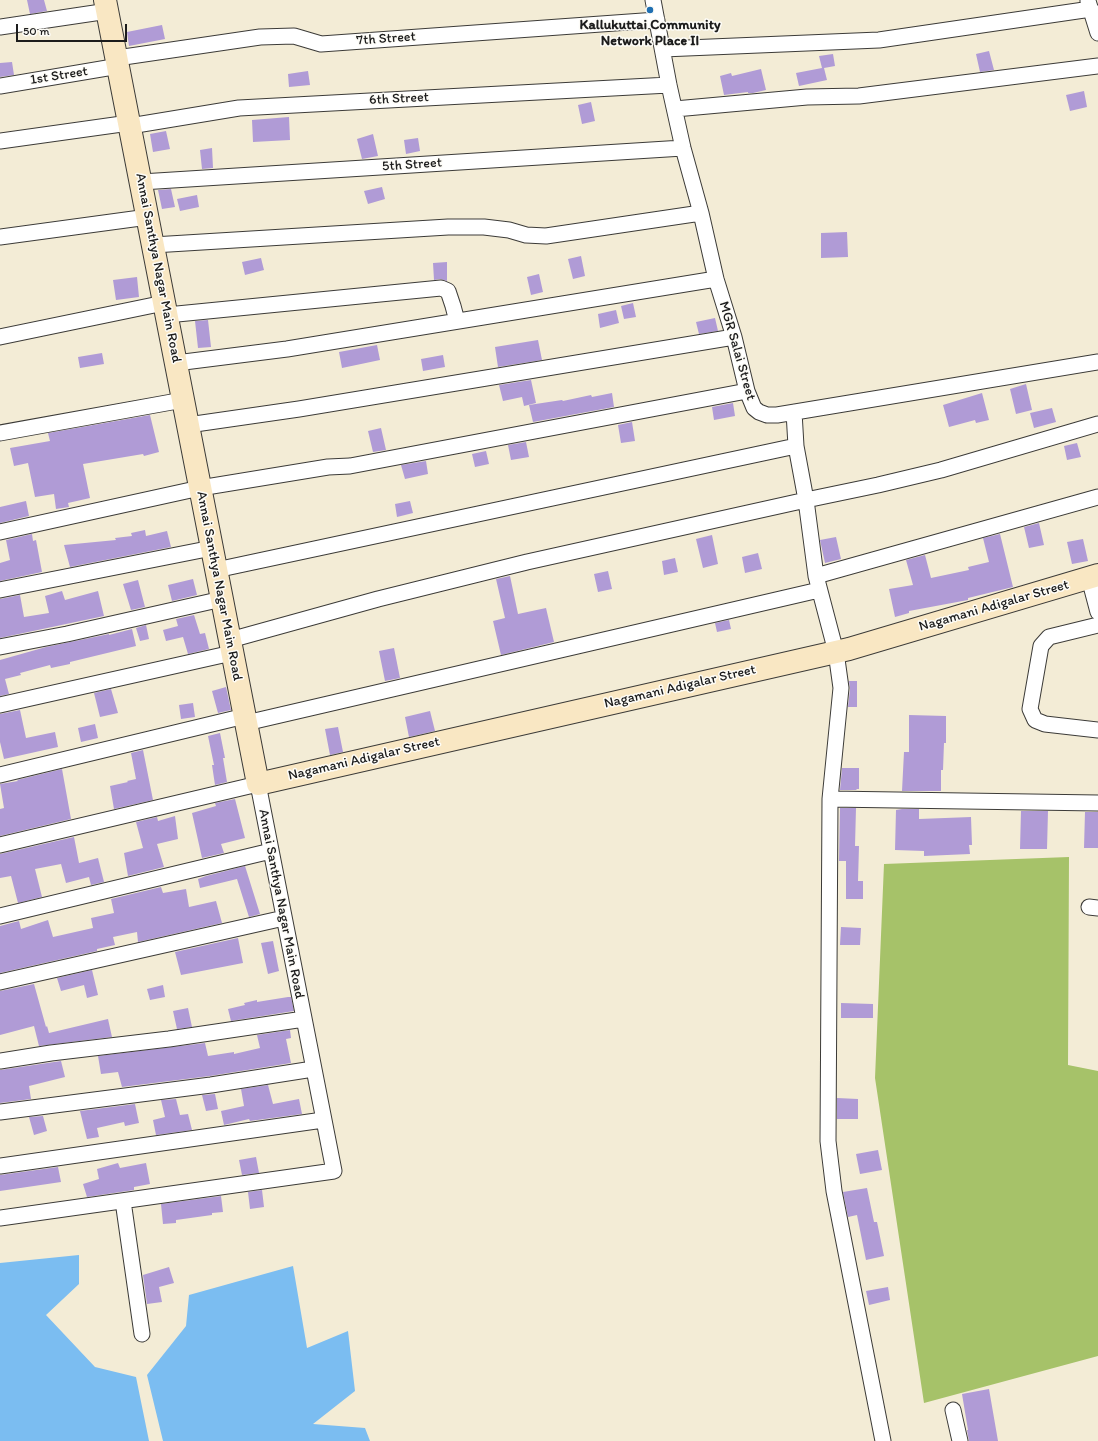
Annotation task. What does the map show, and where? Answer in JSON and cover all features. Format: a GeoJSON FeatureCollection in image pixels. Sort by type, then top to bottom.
{"type":"FeatureCollection","features":[{"type":"Feature","properties":{"kind":"street","name":"MGR Salai Street"},"geometry":{"type":"LineString","coordinates":[[653,0],[669,85],[683,148],[701,212],[716,279],[734,337],[747,391],[754,408],[767,415],[777,415],[1098,362]]}},
{"type":"Feature","properties":{"kind":"street"},"geometry":{"type":"LineString","coordinates":[[0,27],[107,5]]}},
{"type":"Feature","properties":{"kind":"street","name":"Annai Santhya Nagar Main Road"},"geometry":{"type":"LineString","coordinates":[[107,5],[334,1171],[123,1201]]}},
{"type":"Feature","properties":{"kind":"street"},"geometry":{"type":"LineString","coordinates":[[663,49],[879,40],[1090,5],[1098,33]]}},
{"type":"Feature","properties":{"kind":"street","name":"7th Street"},"geometry":{"type":"LineString","coordinates":[[118,62],[260,37],[294,36],[321,44],[657,20]]}},
{"type":"Feature","properties":{"kind":"street","name":"1st Street"},"geometry":{"type":"LineString","coordinates":[[0,86],[118,62]]}},
{"type":"Feature","properties":{"kind":"street"},"geometry":{"type":"LineString","coordinates":[[675,109],[807,97],[859,96],[1098,66]]}},
{"type":"Feature","properties":{"kind":"street","name":"6th Street"},"geometry":{"type":"LineString","coordinates":[[0,141],[130,125],[239,108],[669,85]]}},
{"type":"Feature","properties":{"kind":"street","name":"5th Street"},"geometry":{"type":"LineString","coordinates":[[141,182],[683,148]]}},
{"type":"Feature","properties":{"kind":"street"},"geometry":{"type":"LineString","coordinates":[[153,245],[448,227],[484,227],[509,230],[526,235],[546,236],[701,212]]}},
{"type":"Feature","properties":{"kind":"street"},"geometry":{"type":"LineString","coordinates":[[0,237],[148,217]]}},
{"type":"Feature","properties":{"kind":"street"},"geometry":{"type":"LineString","coordinates":[[176,363],[287,349],[716,279]]}},
{"type":"Feature","properties":{"kind":"street"},"geometry":{"type":"LineString","coordinates":[[0,337],[166,309],[441,288],[448,291],[456,321]]}},
{"type":"Feature","properties":{"kind":"street"},"geometry":{"type":"LineString","coordinates":[[188,425],[307,408],[734,337]]}},
{"type":"Feature","properties":{"kind":"street"},"geometry":{"type":"LineString","coordinates":[[0,532],[200,488],[328,467],[350,466],[747,391]]}},
{"type":"Feature","properties":{"kind":"street"},"geometry":{"type":"LineString","coordinates":[[0,433],[183,400]]}},
{"type":"Feature","properties":{"kind":"street"},"geometry":{"type":"LineString","coordinates":[[794,412],[796,446],[806,500],[817,583],[836,652],[841,688],[830,799],[828,1142],[834,1191],[883,1441]]}},
{"type":"Feature","properties":{"kind":"street"},"geometry":{"type":"LineString","coordinates":[[0,705],[231,646],[378,598],[527,562],[941,470],[1098,424]]}},
{"type":"Feature","properties":{"kind":"street"},"geometry":{"type":"LineString","coordinates":[[216,570],[796,446]]}},
{"type":"Feature","properties":{"kind":"street"},"geometry":{"type":"LineString","coordinates":[[0,775],[246,719],[817,583],[1098,497]]}},
{"type":"Feature","properties":{"kind":"street"},"geometry":{"type":"LineString","coordinates":[[0,590],[212,548]]}},
{"type":"Feature","properties":{"kind":"street"},"geometry":{"type":"LineString","coordinates":[[1093,577],[1098,612]]}},
{"type":"Feature","properties":{"kind":"street","name":"Nagamani Adigalar Street"},"geometry":{"type":"LineString","coordinates":[[258,784],[836,652],[1093,577]]}},
{"type":"Feature","properties":{"kind":"street"},"geometry":{"type":"LineString","coordinates":[[0,647],[67,634],[222,599]]}},
{"type":"Feature","properties":{"kind":"street"},"geometry":{"type":"LineString","coordinates":[[1098,625],[1049,637],[1041,646],[1030,710],[1034,720],[1045,724],[1098,730]]}},
{"type":"Feature","properties":{"kind":"street"},"geometry":{"type":"LineString","coordinates":[[0,845],[258,784]]}},
{"type":"Feature","properties":{"kind":"street"},"geometry":{"type":"LineString","coordinates":[[830,799],[1098,803]]}},
{"type":"Feature","properties":{"kind":"street"},"geometry":{"type":"LineString","coordinates":[[0,916],[271,851]]}},
{"type":"Feature","properties":{"kind":"street"},"geometry":{"type":"LineString","coordinates":[[0,982],[284,918]]}},
{"type":"Feature","properties":{"kind":"street"},"geometry":{"type":"LineString","coordinates":[[0,1061],[51,1053],[169,1039],[304,1019]]}},
{"type":"Feature","properties":{"kind":"street"},"geometry":{"type":"LineString","coordinates":[[0,1112],[211,1085],[313,1069]]}},
{"type":"Feature","properties":{"kind":"street"},"geometry":{"type":"LineString","coordinates":[[0,1166],[323,1120]]}},
{"type":"Feature","properties":{"kind":"street"},"geometry":{"type":"LineString","coordinates":[[0,1218],[123,1201],[142,1334]]}},
{"type":"Feature","properties":{"kind":"street"},"geometry":{"type":"LineString","coordinates":[[953,1410],[960,1441]]}},
{"type":"Feature","properties":{"kind":"green space"},"geometry":{"type":"Polygon","coordinates":[[[1069,857],[1068,1065],[1098,1071],[1098,1356],[924,1403],[875,1078],[884,864],[1069,857]]]}},
{"type":"Feature","properties":{"kind":"water"},"geometry":{"type":"Polygon","coordinates":[[[79,1255],[79,1284],[46,1315],[95,1367],[136,1377],[149,1441],[0,1441],[0,1263],[79,1255]]]}},
{"type":"Feature","properties":{"kind":"water"},"geometry":{"type":"Polygon","coordinates":[[[293,1266],[307,1348],[348,1331],[355,1391],[313,1424],[365,1428],[370,1441],[163,1441],[147,1375],[186,1326],[189,1295],[293,1266]]]}},
{"type":"Feature","properties":{"kind":"building"},"geometry":{"type":"Polygon","coordinates":[[[27,0],[44,0],[47,11],[30,14],[27,0]]]}},
{"type":"Feature","properties":{"kind":"building"},"geometry":{"type":"Polygon","coordinates":[[[162,25],[165,39],[129,46],[127,32],[162,25]]]}},
{"type":"Feature","properties":{"kind":"building"},"geometry":{"type":"Polygon","coordinates":[[[989,51],[994,70],[980,72],[976,54],[989,51]]]}},
{"type":"Feature","properties":{"kind":"building"},"geometry":{"type":"Polygon","coordinates":[[[833,54],[835,66],[824,68],[827,80],[799,86],[796,73],[822,68],[819,56],[833,54]]]}},
{"type":"Feature","properties":{"kind":"building"},"geometry":{"type":"Polygon","coordinates":[[[12,62],[14,75],[0,77],[0,63],[12,62]]]}},
{"type":"Feature","properties":{"kind":"building"},"geometry":{"type":"Polygon","coordinates":[[[761,69],[766,90],[753,93],[748,92],[724,95],[720,76],[731,73],[732,76],[761,69]]]}},
{"type":"Feature","properties":{"kind":"building"},"geometry":{"type":"Polygon","coordinates":[[[308,71],[310,85],[289,87],[288,74],[308,71]]]}},
{"type":"Feature","properties":{"kind":"building"},"geometry":{"type":"Polygon","coordinates":[[[1084,91],[1087,107],[1070,111],[1066,95],[1084,91]]]}},
{"type":"Feature","properties":{"kind":"building"},"geometry":{"type":"Polygon","coordinates":[[[591,102],[595,121],[582,124],[578,105],[591,102]]]}},
{"type":"Feature","properties":{"kind":"building"},"geometry":{"type":"Polygon","coordinates":[[[289,117],[290,140],[253,142],[252,120],[289,117]]]}},
{"type":"Feature","properties":{"kind":"building"},"geometry":{"type":"Polygon","coordinates":[[[166,131],[170,149],[153,152],[150,134],[166,131]]]}},
{"type":"Feature","properties":{"kind":"building"},"geometry":{"type":"Polygon","coordinates":[[[373,134],[378,156],[362,159],[357,139],[373,134]]]}},
{"type":"Feature","properties":{"kind":"building"},"geometry":{"type":"Polygon","coordinates":[[[418,138],[420,151],[406,154],[404,140],[418,138]]]}},
{"type":"Feature","properties":{"kind":"building"},"geometry":{"type":"Polygon","coordinates":[[[212,148],[213,168],[202,169],[200,150],[212,148]]]}},
{"type":"Feature","properties":{"kind":"building"},"geometry":{"type":"Polygon","coordinates":[[[382,187],[385,199],[368,204],[364,191],[382,187]]]}},
{"type":"Feature","properties":{"kind":"building"},"geometry":{"type":"Polygon","coordinates":[[[171,189],[175,207],[162,209],[158,190],[171,189]]]}},
{"type":"Feature","properties":{"kind":"building"},"geometry":{"type":"Polygon","coordinates":[[[197,195],[199,207],[180,211],[177,199],[197,195]]]}},
{"type":"Feature","properties":{"kind":"building"},"geometry":{"type":"Polygon","coordinates":[[[847,232],[848,257],[821,258],[821,233],[847,232]]]}},
{"type":"Feature","properties":{"kind":"building"},"geometry":{"type":"Polygon","coordinates":[[[581,256],[585,276],[573,279],[568,259],[581,256]]]}},
{"type":"Feature","properties":{"kind":"building"},"geometry":{"type":"Polygon","coordinates":[[[261,258],[264,270],[245,275],[242,262],[261,258]]]}},
{"type":"Feature","properties":{"kind":"building"},"geometry":{"type":"Polygon","coordinates":[[[447,262],[447,281],[440,279],[434,280],[433,263],[447,262]]]}},
{"type":"Feature","properties":{"kind":"building"},"geometry":{"type":"Polygon","coordinates":[[[539,274],[543,292],[531,295],[527,277],[539,274]]]}},
{"type":"Feature","properties":{"kind":"building"},"geometry":{"type":"Polygon","coordinates":[[[137,277],[139,297],[116,300],[113,280],[137,277]]]}},
{"type":"Feature","properties":{"kind":"building"},"geometry":{"type":"Polygon","coordinates":[[[633,303],[636,317],[624,319],[621,306],[633,303]]]}},
{"type":"Feature","properties":{"kind":"building"},"geometry":{"type":"Polygon","coordinates":[[[616,310],[619,323],[600,328],[598,314],[616,310]]]}},
{"type":"Feature","properties":{"kind":"building"},"geometry":{"type":"Polygon","coordinates":[[[715,318],[718,331],[699,334],[696,322],[715,318]]]}},
{"type":"Feature","properties":{"kind":"building"},"geometry":{"type":"Polygon","coordinates":[[[208,320],[211,347],[198,348],[195,321],[208,320]]]}},
{"type":"Feature","properties":{"kind":"building"},"geometry":{"type":"Polygon","coordinates":[[[538,340],[542,360],[498,367],[495,347],[538,340]]]}},
{"type":"Feature","properties":{"kind":"building"},"geometry":{"type":"Polygon","coordinates":[[[377,345],[380,360],[342,368],[339,352],[377,345]]]}},
{"type":"Feature","properties":{"kind":"building"},"geometry":{"type":"Polygon","coordinates":[[[102,353],[104,364],[80,368],[78,357],[102,353]]]}},
{"type":"Feature","properties":{"kind":"building"},"geometry":{"type":"Polygon","coordinates":[[[443,355],[445,367],[423,371],[421,359],[443,355]]]}},
{"type":"Feature","properties":{"kind":"building"},"geometry":{"type":"Polygon","coordinates":[[[531,380],[536,403],[524,406],[522,397],[503,401],[499,385],[531,380]]]}},
{"type":"Feature","properties":{"kind":"building"},"geometry":{"type":"Polygon","coordinates":[[[1026,384],[1032,410],[1016,414],[1010,389],[1026,384]]]}},
{"type":"Feature","properties":{"kind":"building"},"geometry":{"type":"Polygon","coordinates":[[[612,393],[614,407],[533,422],[529,405],[612,393]]]}},
{"type":"Feature","properties":{"kind":"building"},"geometry":{"type":"Polygon","coordinates":[[[982,393],[989,420],[976,423],[975,420],[949,427],[943,405],[982,393]]]}},
{"type":"Feature","properties":{"kind":"building"},"geometry":{"type":"Polygon","coordinates":[[[733,403],[735,416],[714,420],[712,407],[733,403]]]}},
{"type":"Feature","properties":{"kind":"building"},"geometry":{"type":"Polygon","coordinates":[[[1052,408],[1056,422],[1034,428],[1030,413],[1052,408]]]}},
{"type":"Feature","properties":{"kind":"building"},"geometry":{"type":"Polygon","coordinates":[[[150,415],[159,452],[144,456],[143,454],[83,464],[90,498],[68,503],[69,507],[56,509],[54,494],[35,497],[28,463],[14,466],[10,448],[50,441],[48,433],[150,415]]]}},
{"type":"Feature","properties":{"kind":"building"},"geometry":{"type":"Polygon","coordinates":[[[632,422],[635,441],[621,443],[618,425],[632,422]]]}},
{"type":"Feature","properties":{"kind":"building"},"geometry":{"type":"Polygon","coordinates":[[[381,428],[386,450],[373,452],[368,431],[381,428]]]}},
{"type":"Feature","properties":{"kind":"building"},"geometry":{"type":"Polygon","coordinates":[[[526,442],[529,457],[511,460],[508,445],[526,442]]]}},
{"type":"Feature","properties":{"kind":"building"},"geometry":{"type":"Polygon","coordinates":[[[1077,443],[1081,457],[1067,460],[1064,446],[1077,443]]]}},
{"type":"Feature","properties":{"kind":"building"},"geometry":{"type":"Polygon","coordinates":[[[486,451],[489,464],[475,467],[472,454],[486,451]]]}},
{"type":"Feature","properties":{"kind":"building"},"geometry":{"type":"Polygon","coordinates":[[[426,461],[428,474],[405,479],[401,465],[426,461]]]}},
{"type":"Feature","properties":{"kind":"building"},"geometry":{"type":"Polygon","coordinates":[[[26,501],[29,516],[0,523],[0,507],[26,501]]]}},
{"type":"Feature","properties":{"kind":"building"},"geometry":{"type":"Polygon","coordinates":[[[410,501],[413,513],[397,517],[395,504],[410,501]]]}},
{"type":"Feature","properties":{"kind":"building"},"geometry":{"type":"Polygon","coordinates":[[[1039,523],[1044,545],[1029,548],[1024,527],[1039,523]]]}},
{"type":"Feature","properties":{"kind":"building"},"geometry":{"type":"Polygon","coordinates":[[[145,530],[146,536],[167,531],[171,547],[70,567],[64,545],[116,540],[115,538],[132,536],[131,533],[145,530]]]}},
{"type":"Feature","properties":{"kind":"building"},"geometry":{"type":"Polygon","coordinates":[[[32,534],[33,541],[36,540],[42,572],[0,581],[0,563],[10,560],[6,540],[32,534]]]}},
{"type":"Feature","properties":{"kind":"building"},"geometry":{"type":"Polygon","coordinates":[[[1000,534],[1013,587],[968,598],[968,600],[909,611],[909,613],[895,617],[889,589],[913,585],[906,560],[925,555],[931,578],[969,570],[968,567],[989,562],[983,538],[1000,534]]]}},
{"type":"Feature","properties":{"kind":"building"},"geometry":{"type":"Polygon","coordinates":[[[712,535],[718,564],[703,568],[696,539],[712,535]]]}},
{"type":"Feature","properties":{"kind":"building"},"geometry":{"type":"Polygon","coordinates":[[[836,537],[841,559],[825,563],[820,540],[836,537]]]}},
{"type":"Feature","properties":{"kind":"building"},"geometry":{"type":"Polygon","coordinates":[[[1083,539],[1088,561],[1072,564],[1067,542],[1083,539]]]}},
{"type":"Feature","properties":{"kind":"building"},"geometry":{"type":"Polygon","coordinates":[[[758,553],[762,569],[745,573],[742,557],[758,553]]]}},
{"type":"Feature","properties":{"kind":"building"},"geometry":{"type":"Polygon","coordinates":[[[675,558],[678,572],[664,575],[662,561],[675,558]]]}},
{"type":"Feature","properties":{"kind":"building"},"geometry":{"type":"Polygon","coordinates":[[[608,571],[612,589],[598,592],[594,574],[608,571]]]}},
{"type":"Feature","properties":{"kind":"building"},"geometry":{"type":"Polygon","coordinates":[[[510,576],[518,614],[546,608],[554,642],[501,655],[493,621],[505,618],[496,579],[510,576]]]}},
{"type":"Feature","properties":{"kind":"building"},"geometry":{"type":"Polygon","coordinates":[[[193,579],[197,595],[172,601],[168,585],[193,579]]]}},
{"type":"Feature","properties":{"kind":"building"},"geometry":{"type":"Polygon","coordinates":[[[138,580],[145,607],[131,610],[123,584],[138,580]]]}},
{"type":"Feature","properties":{"kind":"building"},"geometry":{"type":"Polygon","coordinates":[[[62,591],[65,600],[98,591],[104,616],[0,638],[0,599],[20,595],[24,617],[49,613],[45,596],[62,591]]]}},
{"type":"Feature","properties":{"kind":"building"},"geometry":{"type":"Polygon","coordinates":[[[194,615],[200,634],[205,633],[209,649],[188,654],[183,637],[166,641],[163,630],[178,626],[176,619],[194,615]]]}},
{"type":"Feature","properties":{"kind":"building"},"geometry":{"type":"Polygon","coordinates":[[[729,620],[731,629],[717,632],[715,623],[729,620]]]}},
{"type":"Feature","properties":{"kind":"building"},"geometry":{"type":"Polygon","coordinates":[[[146,625],[149,639],[140,641],[136,628],[146,625]]]}},
{"type":"Feature","properties":{"kind":"building"},"geometry":{"type":"Polygon","coordinates":[[[132,629],[136,646],[70,662],[70,664],[51,668],[50,665],[20,673],[21,675],[5,679],[9,694],[0,696],[0,660],[46,647],[132,629]]]}},
{"type":"Feature","properties":{"kind":"building"},"geometry":{"type":"Polygon","coordinates":[[[394,648],[400,678],[385,681],[379,651],[394,648]]]}},
{"type":"Feature","properties":{"kind":"building"},"geometry":{"type":"Polygon","coordinates":[[[849,681],[857,681],[857,707],[848,707],[850,689],[849,681]]]}},
{"type":"Feature","properties":{"kind":"building"},"geometry":{"type":"Polygon","coordinates":[[[226,687],[231,710],[218,713],[212,691],[226,687]]]}},
{"type":"Feature","properties":{"kind":"building"},"geometry":{"type":"Polygon","coordinates":[[[111,689],[118,713],[100,717],[94,693],[111,689]]]}},
{"type":"Feature","properties":{"kind":"building"},"geometry":{"type":"Polygon","coordinates":[[[193,703],[195,717],[181,719],[179,705],[193,703]]]}},
{"type":"Feature","properties":{"kind":"building"},"geometry":{"type":"Polygon","coordinates":[[[20,710],[26,738],[55,732],[58,747],[4,759],[0,742],[0,714],[20,710]]]}},
{"type":"Feature","properties":{"kind":"building"},"geometry":{"type":"Polygon","coordinates":[[[430,711],[435,731],[409,737],[405,717],[430,711]]]}},
{"type":"Feature","properties":{"kind":"building"},"geometry":{"type":"Polygon","coordinates":[[[909,715],[946,716],[946,743],[944,743],[943,770],[941,770],[941,791],[902,791],[904,752],[909,752],[909,715]]]}},
{"type":"Feature","properties":{"kind":"building"},"geometry":{"type":"Polygon","coordinates":[[[95,724],[98,738],[81,742],[78,728],[95,724]]]}},
{"type":"Feature","properties":{"kind":"building"},"geometry":{"type":"Polygon","coordinates":[[[338,727],[343,752],[330,755],[325,729],[338,727]]]}},
{"type":"Feature","properties":{"kind":"building"},"geometry":{"type":"Polygon","coordinates":[[[220,733],[225,758],[223,758],[227,782],[215,785],[212,765],[214,765],[208,736],[220,733]]]}},
{"type":"Feature","properties":{"kind":"building"},"geometry":{"type":"Polygon","coordinates":[[[143,750],[153,800],[114,809],[110,786],[136,779],[131,753],[143,750]]]}},
{"type":"Feature","properties":{"kind":"building"},"geometry":{"type":"Polygon","coordinates":[[[842,768],[859,768],[859,789],[840,790],[842,768]]]}},
{"type":"Feature","properties":{"kind":"building"},"geometry":{"type":"Polygon","coordinates":[[[62,769],[71,819],[0,836],[0,809],[4,808],[0,784],[18,781],[17,780],[62,769]]]}},
{"type":"Feature","properties":{"kind":"building"},"geometry":{"type":"Polygon","coordinates":[[[235,799],[245,838],[221,844],[224,853],[202,858],[192,813],[216,806],[215,803],[235,799]]]}},
{"type":"Feature","properties":{"kind":"building"},"geometry":{"type":"Polygon","coordinates":[[[840,808],[856,808],[855,846],[859,846],[858,881],[863,881],[863,899],[846,899],[846,861],[839,861],[840,808]]]}},
{"type":"Feature","properties":{"kind":"building"},"geometry":{"type":"Polygon","coordinates":[[[919,809],[919,819],[971,817],[972,845],[969,845],[970,854],[924,856],[924,851],[895,850],[896,810],[919,809]]]}},
{"type":"Feature","properties":{"kind":"building"},"geometry":{"type":"Polygon","coordinates":[[[1021,811],[1048,811],[1047,849],[1020,849],[1021,811]]]}},
{"type":"Feature","properties":{"kind":"building"},"geometry":{"type":"Polygon","coordinates":[[[1085,812],[1098,812],[1098,848],[1084,848],[1085,812]]]}},
{"type":"Feature","properties":{"kind":"building"},"geometry":{"type":"Polygon","coordinates":[[[175,816],[178,839],[157,844],[164,867],[128,876],[124,853],[143,848],[136,822],[157,817],[158,821],[175,816]]]}},
{"type":"Feature","properties":{"kind":"building"},"geometry":{"type":"Polygon","coordinates":[[[74,837],[79,863],[98,858],[104,882],[91,885],[89,877],[66,883],[61,864],[35,869],[42,897],[18,903],[11,876],[0,878],[0,854],[74,837]]]}},
{"type":"Feature","properties":{"kind":"building"},"geometry":{"type":"Polygon","coordinates":[[[245,866],[260,914],[249,917],[237,879],[200,888],[198,879],[245,866]]]}},
{"type":"Feature","properties":{"kind":"building"},"geometry":{"type":"Polygon","coordinates":[[[161,887],[163,893],[186,889],[189,907],[216,901],[222,923],[138,942],[137,932],[113,937],[115,945],[97,949],[97,951],[0,973],[0,926],[19,921],[21,929],[48,920],[53,937],[93,928],[91,918],[114,913],[111,899],[161,887]]]}},
{"type":"Feature","properties":{"kind":"building"},"geometry":{"type":"Polygon","coordinates":[[[841,927],[861,928],[860,945],[840,945],[841,927]]]}},
{"type":"Feature","properties":{"kind":"building"},"geometry":{"type":"Polygon","coordinates":[[[238,938],[243,963],[181,975],[175,952],[238,938]]]}},
{"type":"Feature","properties":{"kind":"building"},"geometry":{"type":"Polygon","coordinates":[[[273,941],[279,971],[268,974],[261,943],[273,941]]]}},
{"type":"Feature","properties":{"kind":"building"},"geometry":{"type":"Polygon","coordinates":[[[92,970],[98,995],[87,998],[84,985],[61,991],[57,978],[92,970]]]}},
{"type":"Feature","properties":{"kind":"building"},"geometry":{"type":"Polygon","coordinates":[[[34,984],[49,1033],[108,1019],[112,1037],[39,1046],[34,1026],[0,1035],[0,991],[34,984]]]}},
{"type":"Feature","properties":{"kind":"building"},"geometry":{"type":"Polygon","coordinates":[[[163,985],[165,997],[150,1000],[147,989],[163,985]]]}},
{"type":"Feature","properties":{"kind":"building"},"geometry":{"type":"Polygon","coordinates":[[[291,997],[294,1011],[231,1021],[228,1009],[245,1005],[244,1003],[257,1000],[257,1002],[291,997]]]}},
{"type":"Feature","properties":{"kind":"building"},"geometry":{"type":"Polygon","coordinates":[[[841,1003],[873,1004],[873,1018],[841,1018],[841,1003]]]}},
{"type":"Feature","properties":{"kind":"building"},"geometry":{"type":"Polygon","coordinates":[[[188,1008],[192,1027],[177,1029],[173,1011],[188,1008]]]}},
{"type":"Feature","properties":{"kind":"building"},"geometry":{"type":"Polygon","coordinates":[[[290,1030],[291,1038],[286,1039],[291,1063],[210,1076],[122,1087],[118,1072],[101,1074],[98,1056],[205,1043],[208,1056],[234,1052],[234,1054],[260,1048],[257,1035],[290,1030]]]}},
{"type":"Feature","properties":{"kind":"building"},"geometry":{"type":"Polygon","coordinates":[[[61,1061],[65,1077],[29,1086],[31,1099],[0,1103],[0,1070],[61,1061]]]}},
{"type":"Feature","properties":{"kind":"building"},"geometry":{"type":"Polygon","coordinates":[[[268,1085],[273,1104],[299,1099],[302,1114],[250,1121],[249,1119],[224,1125],[221,1111],[244,1106],[241,1089],[268,1085]]]}},
{"type":"Feature","properties":{"kind":"building"},"geometry":{"type":"Polygon","coordinates":[[[215,1094],[218,1109],[206,1111],[202,1095],[215,1094]]]}},
{"type":"Feature","properties":{"kind":"building"},"geometry":{"type":"Polygon","coordinates":[[[837,1098],[858,1099],[858,1119],[837,1119],[837,1098]]]}},
{"type":"Feature","properties":{"kind":"building"},"geometry":{"type":"Polygon","coordinates":[[[176,1099],[180,1115],[188,1114],[192,1130],[156,1135],[153,1120],[165,1117],[161,1100],[176,1099]]]}},
{"type":"Feature","properties":{"kind":"building"},"geometry":{"type":"Polygon","coordinates":[[[135,1104],[139,1123],[125,1126],[124,1122],[97,1128],[99,1137],[87,1139],[80,1111],[135,1104]]]}},
{"type":"Feature","properties":{"kind":"building"},"geometry":{"type":"Polygon","coordinates":[[[43,1116],[47,1131],[34,1135],[29,1117],[43,1116]]]}},
{"type":"Feature","properties":{"kind":"building"},"geometry":{"type":"Polygon","coordinates":[[[878,1150],[882,1170],[860,1174],[856,1154],[878,1150]]]}},
{"type":"Feature","properties":{"kind":"building"},"geometry":{"type":"Polygon","coordinates":[[[256,1157],[259,1173],[242,1175],[239,1160],[256,1157]]]}},
{"type":"Feature","properties":{"kind":"building"},"geometry":{"type":"Polygon","coordinates":[[[118,1163],[120,1168],[146,1163],[150,1184],[134,1187],[134,1190],[87,1197],[83,1184],[99,1179],[97,1169],[118,1163]]]}},
{"type":"Feature","properties":{"kind":"building"},"geometry":{"type":"Polygon","coordinates":[[[58,1167],[61,1182],[0,1191],[0,1175],[58,1167]]]}},
{"type":"Feature","properties":{"kind":"building"},"geometry":{"type":"Polygon","coordinates":[[[867,1188],[874,1222],[877,1222],[884,1256],[866,1260],[857,1215],[848,1217],[843,1192],[867,1188]]]}},
{"type":"Feature","properties":{"kind":"building"},"geometry":{"type":"Polygon","coordinates":[[[262,1190],[264,1207],[250,1209],[248,1192],[262,1190]]]}},
{"type":"Feature","properties":{"kind":"building"},"geometry":{"type":"Polygon","coordinates":[[[221,1196],[223,1212],[176,1220],[176,1223],[163,1224],[161,1204],[221,1196]]]}},
{"type":"Feature","properties":{"kind":"building"},"geometry":{"type":"Polygon","coordinates":[[[169,1267],[174,1283],[159,1287],[162,1302],[147,1304],[143,1275],[169,1267]]]}},
{"type":"Feature","properties":{"kind":"building"},"geometry":{"type":"Polygon","coordinates":[[[888,1287],[890,1300],[869,1305],[866,1291],[888,1287]]]}},
{"type":"Feature","properties":{"kind":"building"},"geometry":{"type":"Polygon","coordinates":[[[989,1389],[998,1441],[969,1441],[962,1394],[989,1389]]]}},
{"type":"Feature","properties":{"kind":"place","name":"Kallukuttai Community Network Place II"},"geometry":{"type":"Point","coordinates":[650,10]}}]}
